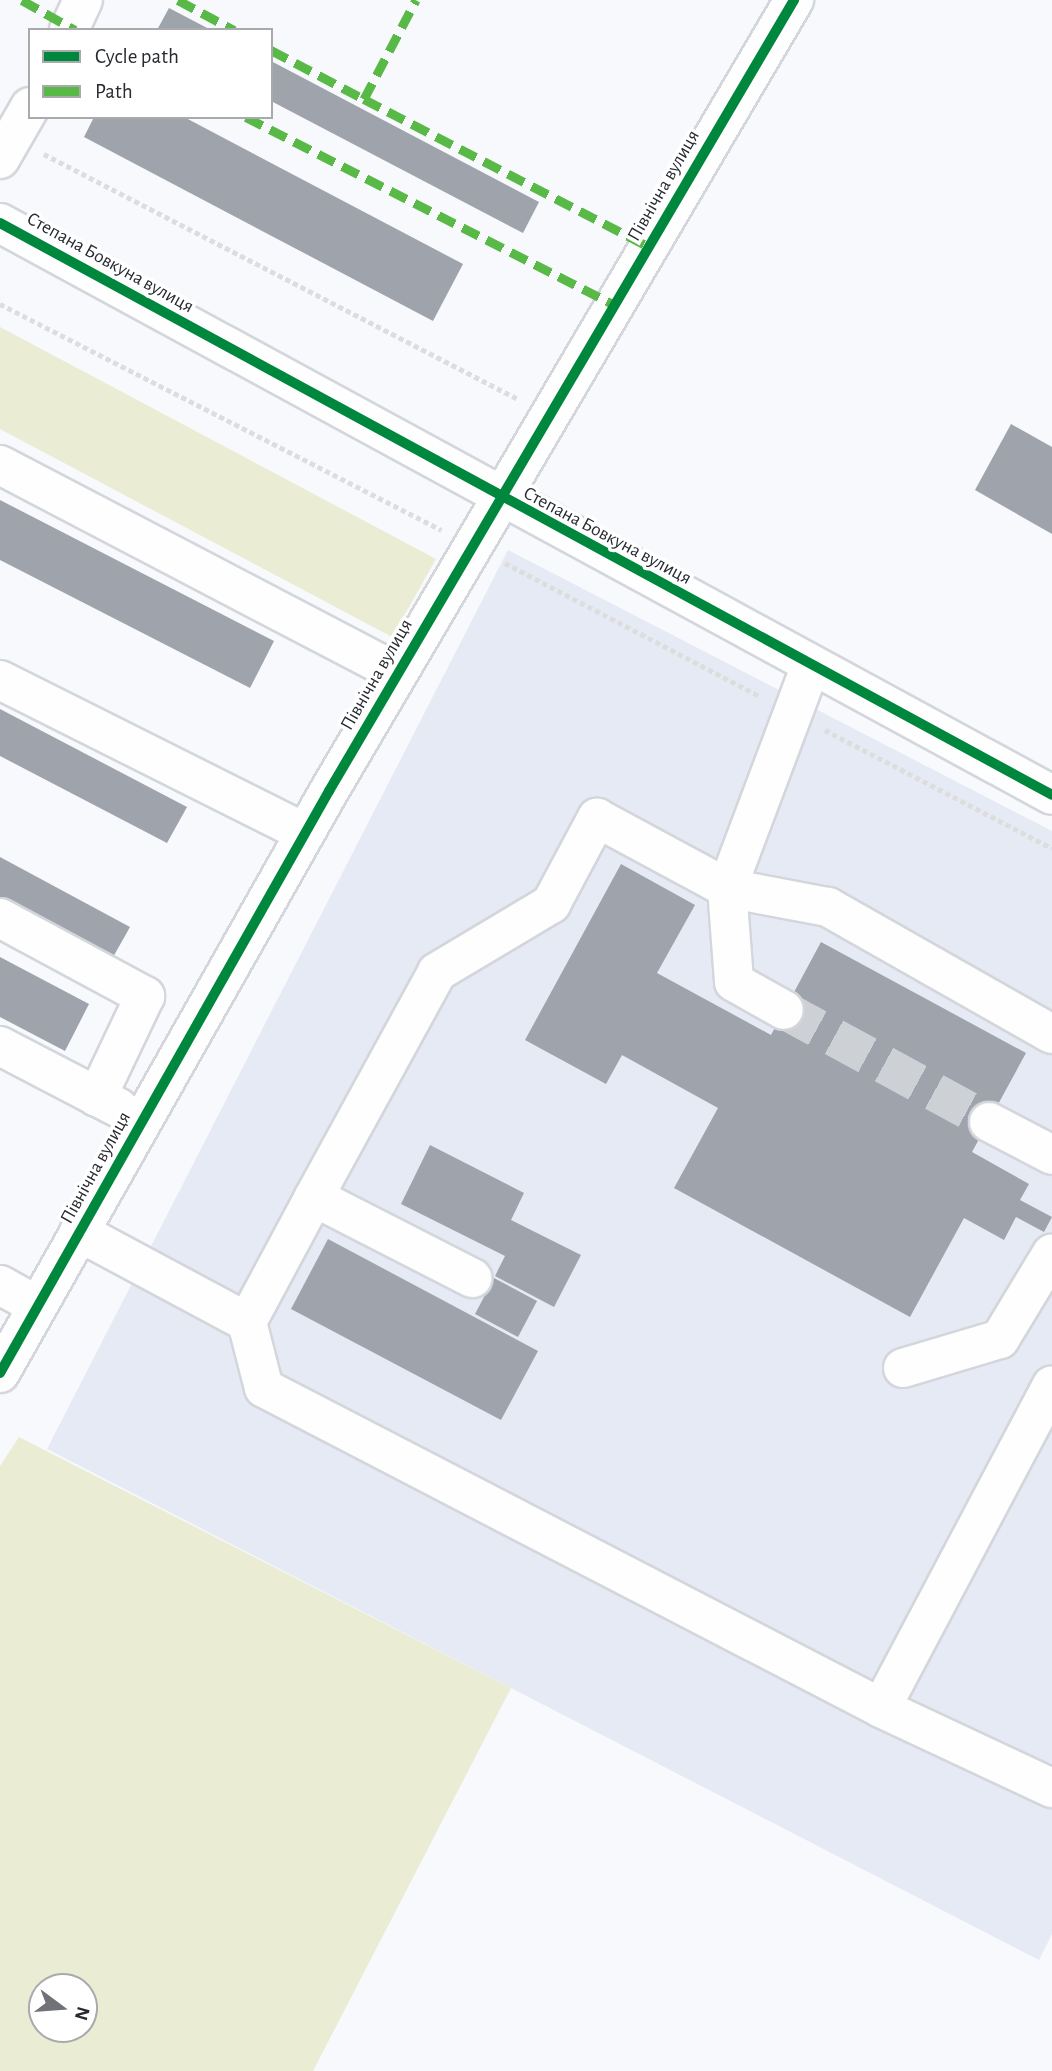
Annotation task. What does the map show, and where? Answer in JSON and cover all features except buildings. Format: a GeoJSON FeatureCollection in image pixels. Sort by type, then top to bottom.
{"type":"FeatureCollection","features":[{"type":"Feature","properties":{"kind":"street"},"geometry":{"type":"LineString","coordinates":[[70,28],[83,0]]}},
{"type":"Feature","properties":{"kind":"street","name":"Північна вулиця"},"geometry":{"type":"LineString","coordinates":[[0,1373],[305,833],[794,0]]}},
{"type":"Feature","properties":{"kind":"street","name":"Степана Бовкуна вулиця"},"geometry":{"type":"LineString","coordinates":[[0,223],[500,499],[1052,795]]}},
{"type":"Feature","properties":{"kind":"street"},"geometry":{"type":"LineString","coordinates":[[0,465],[398,673]]}},
{"type":"Feature","properties":{"kind":"street"},"geometry":{"type":"LineString","coordinates":[[784,1010],[734,982],[727,888],[811,665]]}},
{"type":"Feature","properties":{"kind":"street"},"geometry":{"type":"LineString","coordinates":[[0,680],[305,833]]}},
{"type":"Feature","properties":{"kind":"street"},"geometry":{"type":"LineString","coordinates":[[1052,1034],[828,907],[727,888],[597,818],[551,904],[437,972],[247,1322],[264,1388],[881,1708],[1052,1788]]}},
{"type":"Feature","properties":{"kind":"street"},"geometry":{"type":"LineString","coordinates":[[0,918],[145,996],[97,1097]]}},
{"type":"Feature","properties":{"kind":"street"},"geometry":{"type":"LineString","coordinates":[[0,1046],[142,1121]]}},
{"type":"Feature","properties":{"kind":"street"},"geometry":{"type":"LineString","coordinates":[[989,1122],[1052,1155]]}},
{"type":"Feature","properties":{"kind":"street"},"geometry":{"type":"LineString","coordinates":[[314,1197],[472,1278]]}},
{"type":"Feature","properties":{"kind":"street"},"geometry":{"type":"LineString","coordinates":[[79,1232],[247,1322]]}},
{"type":"Feature","properties":{"kind":"street"},"geometry":{"type":"LineString","coordinates":[[903,1368],[1000,1339],[1052,1253]]}},
{"type":"Feature","properties":{"kind":"street"},"geometry":{"type":"LineString","coordinates":[[0,1285],[38,1306]]}},
{"type":"Feature","properties":{"kind":"street"},"geometry":{"type":"LineString","coordinates":[[881,1708],[1052,1385]]}},
{"type":"Feature","properties":{"kind":"path"},"geometry":{"type":"LineString","coordinates":[[15,135],[550,415]]}},
{"type":"Feature","properties":{"kind":"path"},"geometry":{"type":"LineString","coordinates":[[0,304],[473,546],[1052,848]]}},
{"type":"Feature","properties":{"kind":"shaded area"},"geometry":{"type":"Polygon","coordinates":[[[508,550],[1052,831],[1052,1934],[1039,1960],[47,1449],[508,550]]]}},
{"type":"Feature","properties":{"kind":"green space"},"geometry":{"type":"Polygon","coordinates":[[[0,327],[436,559],[392,637],[0,429],[0,327]]]}},
{"type":"Feature","properties":{"kind":"green space"},"geometry":{"type":"Polygon","coordinates":[[[19,1437],[511,1688],[313,2071],[0,2071],[0,1466],[19,1437]]]}},
{"type":"Feature","properties":{"kind":"tunnel"},"geometry":{"type":"LineString","coordinates":[[784,1010],[989,1122]]}},
{"type":"Feature","properties":{"kind":"marked path"},"geometry":{"type":"LineString","coordinates":[[22,0],[71,28]]}},
{"type":"Feature","properties":{"kind":"marked path"},"geometry":{"type":"LineString","coordinates":[[178,0],[230,28]]}},
{"type":"Feature","properties":{"kind":"marked path"},"geometry":{"type":"LineString","coordinates":[[273,51],[364,99],[416,0]]}},
{"type":"Feature","properties":{"kind":"marked path"},"geometry":{"type":"LineString","coordinates":[[364,99],[649,247]]}},
{"type":"Feature","properties":{"kind":"marked path"},"geometry":{"type":"LineString","coordinates":[[250,119],[615,305]]}},
{"type":"Feature","properties":{"kind":"cycle path"},"geometry":{"type":"LineString","coordinates":[[0,1373],[329,791],[794,0]]}},
{"type":"Feature","properties":{"kind":"cycle path"},"geometry":{"type":"LineString","coordinates":[[0,223],[1052,795]]}}]}
